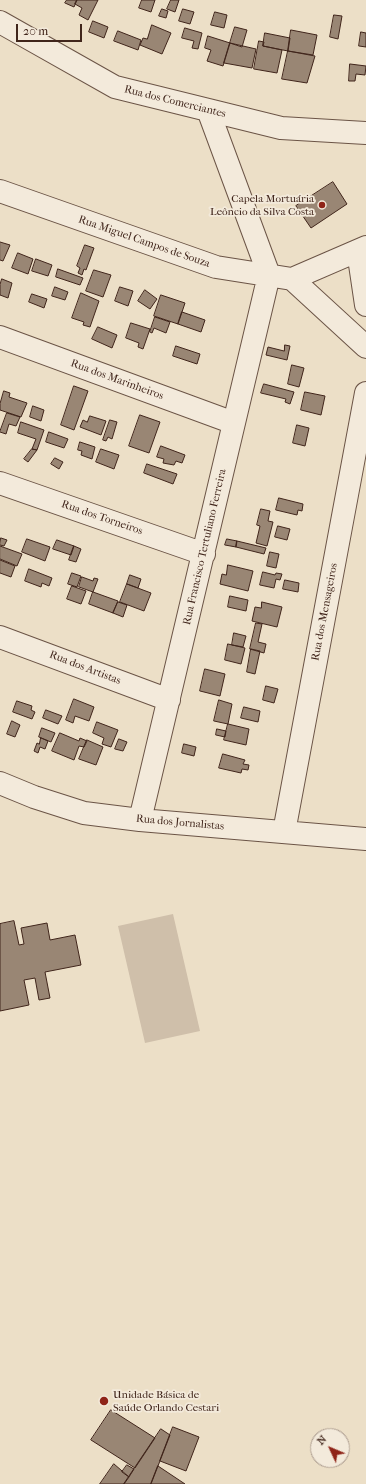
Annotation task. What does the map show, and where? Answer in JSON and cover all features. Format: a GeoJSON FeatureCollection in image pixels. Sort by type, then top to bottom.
{"type":"FeatureCollection","features":[{"type":"Feature","properties":{"kind":"street","name":"Rua dos Comerciantes"},"geometry":{"type":"LineString","coordinates":[[0,22],[115,87],[281,128],[366,133]]}},
{"type":"Feature","properties":{"kind":"street"},"geometry":{"type":"LineString","coordinates":[[208,110],[269,275]]}},
{"type":"Feature","properties":{"kind":"street","name":"Rua Miguel Campos de Souza"},"geometry":{"type":"LineString","coordinates":[[0,191],[216,267],[292,278]]}},
{"type":"Feature","properties":{"kind":"street"},"geometry":{"type":"LineString","coordinates":[[366,305],[362,249],[292,278],[366,347]]}},
{"type":"Feature","properties":{"kind":"street","name":"Rua Francisco Tertuliano Ferreira"},"geometry":{"type":"LineString","coordinates":[[140,820],[269,275]]}},
{"type":"Feature","properties":{"kind":"street","name":"Rua dos Marinheiros"},"geometry":{"type":"LineString","coordinates":[[0,337],[234,424]]}},
{"type":"Feature","properties":{"kind":"street","name":"Rua dos Mensageiros"},"geometry":{"type":"LineString","coordinates":[[284,832],[366,393]]}},
{"type":"Feature","properties":{"kind":"street","name":"Rua dos Torneiros"},"geometry":{"type":"LineString","coordinates":[[0,483],[204,554]]}},
{"type":"Feature","properties":{"kind":"street","name":"Rua dos Artistas"},"geometry":{"type":"LineString","coordinates":[[0,636],[169,700]]}},
{"type":"Feature","properties":{"kind":"street","name":"Rua dos Jornalistas"},"geometry":{"type":"LineString","coordinates":[[0,783],[34,797],[84,813],[140,820],[366,839]]}},
{"type":"Feature","properties":{"kind":"shaded area"},"geometry":{"type":"Polygon","coordinates":[[[173,914],[200,1031],[145,1043],[118,926],[173,914]]]}},
{"type":"Feature","properties":{"kind":"building"},"geometry":{"type":"Polygon","coordinates":[[[67,0],[77,0],[74,7],[65,3],[67,0]]]}},
{"type":"Feature","properties":{"kind":"building"},"geometry":{"type":"Polygon","coordinates":[[[77,0],[98,0],[88,20],[79,15],[82,8],[75,4],[77,0]]]}},
{"type":"Feature","properties":{"kind":"building"},"geometry":{"type":"Polygon","coordinates":[[[142,0],[155,0],[151,12],[139,8],[142,0]]]}},
{"type":"Feature","properties":{"kind":"building"},"geometry":{"type":"Polygon","coordinates":[[[171,0],[179,0],[175,12],[167,9],[171,0]]]}},
{"type":"Feature","properties":{"kind":"building"},"geometry":{"type":"Polygon","coordinates":[[[162,9],[168,11],[166,18],[159,16],[162,9]]]}},
{"type":"Feature","properties":{"kind":"building"},"geometry":{"type":"Polygon","coordinates":[[[183,9],[194,12],[190,24],[179,21],[183,9]]]}},
{"type":"Feature","properties":{"kind":"building"},"geometry":{"type":"Polygon","coordinates":[[[215,12],[227,15],[224,28],[211,25],[215,12]]]}},
{"type":"Feature","properties":{"kind":"building"},"geometry":{"type":"Polygon","coordinates":[[[334,15],[342,16],[338,39],[330,37],[334,15]]]}},
{"type":"Feature","properties":{"kind":"building"},"geometry":{"type":"Polygon","coordinates":[[[93,21],[108,27],[104,38],[89,32],[93,21]]]}},
{"type":"Feature","properties":{"kind":"building"},"geometry":{"type":"Polygon","coordinates":[[[152,25],[171,33],[162,54],[140,45],[143,38],[147,39],[152,25]]]}},
{"type":"Feature","properties":{"kind":"building"},"geometry":{"type":"Polygon","coordinates":[[[235,27],[247,30],[242,47],[230,43],[235,27]]]}},
{"type":"Feature","properties":{"kind":"building"},"geometry":{"type":"Polygon","coordinates":[[[185,28],[202,33],[198,49],[192,48],[194,41],[182,38],[185,28]]]}},
{"type":"Feature","properties":{"kind":"building"},"geometry":{"type":"Polygon","coordinates":[[[291,30],[317,35],[313,55],[288,51],[291,30]]]}},
{"type":"Feature","properties":{"kind":"building"},"geometry":{"type":"Polygon","coordinates":[[[118,31],[141,40],[138,50],[114,41],[118,31]]]}},
{"type":"Feature","properties":{"kind":"building"},"geometry":{"type":"Polygon","coordinates":[[[361,32],[366,33],[366,47],[359,46],[361,32]]]}},
{"type":"Feature","properties":{"kind":"building"},"geometry":{"type":"Polygon","coordinates":[[[265,33],[290,38],[288,51],[263,46],[265,33]]]}},
{"type":"Feature","properties":{"kind":"building"},"geometry":{"type":"Polygon","coordinates":[[[208,36],[230,43],[223,66],[207,61],[211,50],[205,48],[208,36]]]}},
{"type":"Feature","properties":{"kind":"building"},"geometry":{"type":"Polygon","coordinates":[[[259,41],[264,42],[263,46],[282,50],[277,73],[254,69],[259,41]]]}},
{"type":"Feature","properties":{"kind":"building"},"geometry":{"type":"Polygon","coordinates":[[[230,43],[256,49],[252,68],[224,63],[230,43]]]}},
{"type":"Feature","properties":{"kind":"building"},"geometry":{"type":"Polygon","coordinates":[[[288,51],[315,56],[307,83],[282,79],[288,51]]]}},
{"type":"Feature","properties":{"kind":"building"},"geometry":{"type":"Polygon","coordinates":[[[350,64],[366,66],[365,75],[356,74],[355,81],[349,81],[350,64]]]}},
{"type":"Feature","properties":{"kind":"building","name":"Capela Mortuária Leôncio da Silva Costa"},"geometry":{"type":"Polygon","coordinates":[[[333,182],[347,204],[311,228],[296,206],[333,182]]]}},
{"type":"Feature","properties":{"kind":"building"},"geometry":{"type":"Polygon","coordinates":[[[0,242],[10,245],[3,261],[0,260],[0,242]]]}},
{"type":"Feature","properties":{"kind":"building"},"geometry":{"type":"Polygon","coordinates":[[[85,245],[94,248],[86,270],[84,269],[82,275],[78,273],[80,268],[77,266],[85,245]]]}},
{"type":"Feature","properties":{"kind":"building"},"geometry":{"type":"Polygon","coordinates":[[[18,253],[33,259],[28,274],[12,268],[18,253]]]}},
{"type":"Feature","properties":{"kind":"building"},"geometry":{"type":"Polygon","coordinates":[[[36,259],[52,265],[48,276],[32,271],[36,259]]]}},
{"type":"Feature","properties":{"kind":"building"},"geometry":{"type":"Polygon","coordinates":[[[58,269],[83,278],[80,285],[56,277],[58,269]]]}},
{"type":"Feature","properties":{"kind":"building"},"geometry":{"type":"Polygon","coordinates":[[[94,270],[111,275],[103,297],[86,291],[94,270]]]}},
{"type":"Feature","properties":{"kind":"building"},"geometry":{"type":"Polygon","coordinates":[[[2,279],[12,283],[8,298],[0,295],[0,285],[2,279]]]}},
{"type":"Feature","properties":{"kind":"building"},"geometry":{"type":"Polygon","coordinates":[[[55,287],[68,292],[65,300],[52,296],[55,287]]]}},
{"type":"Feature","properties":{"kind":"building"},"geometry":{"type":"Polygon","coordinates":[[[120,287],[133,291],[128,306],[115,301],[120,287]]]}},
{"type":"Feature","properties":{"kind":"building"},"geometry":{"type":"Polygon","coordinates":[[[145,290],[157,299],[150,309],[138,301],[145,290]]]}},
{"type":"Feature","properties":{"kind":"building"},"geometry":{"type":"Polygon","coordinates":[[[81,293],[99,301],[90,327],[83,325],[84,322],[72,318],[81,293]]]}},
{"type":"Feature","properties":{"kind":"building"},"geometry":{"type":"Polygon","coordinates":[[[32,294],[47,299],[44,308],[29,302],[32,294]]]}},
{"type":"Feature","properties":{"kind":"building"},"geometry":{"type":"Polygon","coordinates":[[[161,295],[185,303],[178,324],[154,316],[161,295]]]}},
{"type":"Feature","properties":{"kind":"building"},"geometry":{"type":"Polygon","coordinates":[[[182,312],[205,320],[201,332],[178,324],[182,312]]]}},
{"type":"Feature","properties":{"kind":"building"},"geometry":{"type":"Polygon","coordinates":[[[155,317],[170,322],[166,333],[154,328],[152,333],[150,332],[155,317]]]}},
{"type":"Feature","properties":{"kind":"building"},"geometry":{"type":"Polygon","coordinates":[[[131,323],[150,329],[143,349],[138,347],[139,343],[126,338],[131,323]]]}},
{"type":"Feature","properties":{"kind":"building"},"geometry":{"type":"Polygon","coordinates":[[[98,327],[117,335],[112,348],[92,339],[98,327]]]}},
{"type":"Feature","properties":{"kind":"building"},"geometry":{"type":"Polygon","coordinates":[[[285,345],[290,346],[287,360],[266,355],[268,347],[284,351],[285,345]]]}},
{"type":"Feature","properties":{"kind":"building"},"geometry":{"type":"Polygon","coordinates":[[[176,346],[200,354],[197,364],[173,356],[176,346]]]}},
{"type":"Feature","properties":{"kind":"building"},"geometry":{"type":"Polygon","coordinates":[[[292,365],[304,368],[299,387],[288,384],[292,365]]]}},
{"type":"Feature","properties":{"kind":"building"},"geometry":{"type":"Polygon","coordinates":[[[264,384],[294,392],[290,404],[285,402],[286,399],[261,393],[264,384]]]}},
{"type":"Feature","properties":{"kind":"building"},"geometry":{"type":"Polygon","coordinates":[[[74,386],[88,391],[74,430],[61,425],[74,386]]]}},
{"type":"Feature","properties":{"kind":"building"},"geometry":{"type":"Polygon","coordinates":[[[4,391],[10,393],[9,397],[27,403],[21,417],[0,410],[0,404],[4,391]]]}},
{"type":"Feature","properties":{"kind":"building"},"geometry":{"type":"Polygon","coordinates":[[[305,392],[325,396],[321,415],[301,410],[305,392]]]}},
{"type":"Feature","properties":{"kind":"building"},"geometry":{"type":"Polygon","coordinates":[[[33,406],[44,410],[41,421],[30,417],[33,406]]]}},
{"type":"Feature","properties":{"kind":"building"},"geometry":{"type":"Polygon","coordinates":[[[7,413],[20,417],[16,426],[9,424],[6,434],[0,432],[7,413]]]}},
{"type":"Feature","properties":{"kind":"building"},"geometry":{"type":"Polygon","coordinates":[[[140,415],[160,422],[149,453],[129,446],[140,415]]]}},
{"type":"Feature","properties":{"kind":"building"},"geometry":{"type":"Polygon","coordinates":[[[90,416],[106,421],[101,435],[80,427],[83,420],[87,422],[90,416]]]}},
{"type":"Feature","properties":{"kind":"building"},"geometry":{"type":"Polygon","coordinates":[[[110,420],[117,422],[112,439],[108,437],[106,441],[103,440],[110,420]]]}},
{"type":"Feature","properties":{"kind":"building"},"geometry":{"type":"Polygon","coordinates":[[[21,422],[44,430],[37,450],[32,449],[36,439],[18,433],[21,422]]]}},
{"type":"Feature","properties":{"kind":"building"},"geometry":{"type":"Polygon","coordinates":[[[297,425],[309,428],[305,446],[293,443],[297,425]]]}},
{"type":"Feature","properties":{"kind":"building"},"geometry":{"type":"Polygon","coordinates":[[[49,432],[68,439],[64,448],[46,442],[49,432]]]}},
{"type":"Feature","properties":{"kind":"building"},"geometry":{"type":"Polygon","coordinates":[[[80,442],[95,447],[92,459],[81,455],[82,451],[78,450],[80,442]]]}},
{"type":"Feature","properties":{"kind":"building"},"geometry":{"type":"Polygon","coordinates":[[[161,446],[185,455],[182,463],[176,461],[174,465],[163,463],[164,459],[157,457],[161,446]]]}},
{"type":"Feature","properties":{"kind":"building"},"geometry":{"type":"Polygon","coordinates":[[[32,449],[37,450],[28,462],[24,459],[32,449]]]}},
{"type":"Feature","properties":{"kind":"building"},"geometry":{"type":"Polygon","coordinates":[[[101,449],[119,455],[114,469],[96,462],[101,449]]]}},
{"type":"Feature","properties":{"kind":"building"},"geometry":{"type":"Polygon","coordinates":[[[55,458],[63,462],[59,469],[51,464],[55,458]]]}},
{"type":"Feature","properties":{"kind":"building"},"geometry":{"type":"Polygon","coordinates":[[[147,464],[177,474],[173,484],[144,473],[147,464]]]}},
{"type":"Feature","properties":{"kind":"building"},"geometry":{"type":"Polygon","coordinates":[[[279,498],[303,504],[302,511],[298,510],[297,515],[276,510],[279,498]]]}},
{"type":"Feature","properties":{"kind":"building"},"geometry":{"type":"Polygon","coordinates":[[[261,509],[270,511],[268,521],[273,522],[267,546],[256,543],[260,526],[257,525],[261,509]]]}},
{"type":"Feature","properties":{"kind":"building"},"geometry":{"type":"Polygon","coordinates":[[[278,526],[290,529],[287,540],[275,537],[278,526]]]}},
{"type":"Feature","properties":{"kind":"building"},"geometry":{"type":"Polygon","coordinates":[[[1,538],[7,540],[4,546],[0,545],[1,538]]]}},
{"type":"Feature","properties":{"kind":"building"},"geometry":{"type":"Polygon","coordinates":[[[27,539],[50,547],[45,561],[22,552],[27,539]]]}},
{"type":"Feature","properties":{"kind":"building"},"geometry":{"type":"Polygon","coordinates":[[[227,539],[237,541],[236,547],[225,545],[227,539]]]}},
{"type":"Feature","properties":{"kind":"building"},"geometry":{"type":"Polygon","coordinates":[[[57,540],[74,546],[71,555],[53,549],[57,540]]]}},
{"type":"Feature","properties":{"kind":"building"},"geometry":{"type":"Polygon","coordinates":[[[237,541],[266,548],[264,554],[236,547],[237,541]]]}},
{"type":"Feature","properties":{"kind":"building"},"geometry":{"type":"Polygon","coordinates":[[[0,546],[22,554],[17,566],[0,559],[0,546]]]}},
{"type":"Feature","properties":{"kind":"building"},"geometry":{"type":"Polygon","coordinates":[[[74,546],[81,549],[76,562],[69,560],[74,546]]]}},
{"type":"Feature","properties":{"kind":"building"},"geometry":{"type":"Polygon","coordinates":[[[270,552],[279,554],[276,568],[267,566],[270,552]]]}},
{"type":"Feature","properties":{"kind":"building"},"geometry":{"type":"Polygon","coordinates":[[[0,560],[15,566],[11,577],[0,573],[0,560]]]}},
{"type":"Feature","properties":{"kind":"building"},"geometry":{"type":"Polygon","coordinates":[[[228,565],[253,571],[248,591],[220,584],[222,574],[226,575],[228,565]]]}},
{"type":"Feature","properties":{"kind":"building"},"geometry":{"type":"Polygon","coordinates":[[[29,569],[52,578],[49,586],[42,583],[41,587],[25,581],[29,569]]]}},
{"type":"Feature","properties":{"kind":"building"},"geometry":{"type":"Polygon","coordinates":[[[263,572],[275,575],[276,573],[282,574],[280,580],[276,579],[274,588],[260,585],[263,572]]]}},
{"type":"Feature","properties":{"kind":"building"},"geometry":{"type":"Polygon","coordinates":[[[72,573],[81,576],[77,587],[68,584],[72,573]]]}},
{"type":"Feature","properties":{"kind":"building"},"geometry":{"type":"Polygon","coordinates":[[[130,575],[141,579],[138,588],[127,584],[130,575]]]}},
{"type":"Feature","properties":{"kind":"building"},"geometry":{"type":"Polygon","coordinates":[[[82,577],[93,581],[94,578],[98,579],[93,592],[79,587],[82,577]]]}},
{"type":"Feature","properties":{"kind":"building"},"geometry":{"type":"Polygon","coordinates":[[[285,580],[299,583],[298,592],[283,589],[285,580]]]}},
{"type":"Feature","properties":{"kind":"building"},"geometry":{"type":"Polygon","coordinates":[[[127,584],[151,593],[144,611],[120,602],[127,584]]]}},
{"type":"Feature","properties":{"kind":"building"},"geometry":{"type":"Polygon","coordinates":[[[72,586],[86,591],[81,604],[67,599],[72,586]]]}},
{"type":"Feature","properties":{"kind":"building"},"geometry":{"type":"Polygon","coordinates":[[[93,592],[118,601],[113,613],[89,604],[93,592]]]}},
{"type":"Feature","properties":{"kind":"building"},"geometry":{"type":"Polygon","coordinates":[[[230,596],[248,600],[246,611],[228,607],[230,596]]]}},
{"type":"Feature","properties":{"kind":"building"},"geometry":{"type":"Polygon","coordinates":[[[118,602],[127,605],[123,617],[113,613],[118,602]]]}},
{"type":"Feature","properties":{"kind":"building"},"geometry":{"type":"Polygon","coordinates":[[[262,602],[282,607],[277,627],[252,621],[255,607],[261,608],[262,602]]]}},
{"type":"Feature","properties":{"kind":"building"},"geometry":{"type":"Polygon","coordinates":[[[256,623],[262,624],[258,642],[266,644],[264,653],[250,649],[256,623]]]}},
{"type":"Feature","properties":{"kind":"building"},"geometry":{"type":"Polygon","coordinates":[[[234,633],[246,636],[243,647],[232,645],[234,633]]]}},
{"type":"Feature","properties":{"kind":"building"},"geometry":{"type":"Polygon","coordinates":[[[228,644],[245,648],[241,664],[225,660],[228,644]]]}},
{"type":"Feature","properties":{"kind":"building"},"geometry":{"type":"Polygon","coordinates":[[[251,649],[260,651],[255,674],[247,672],[251,649]]]}},
{"type":"Feature","properties":{"kind":"building"},"geometry":{"type":"Polygon","coordinates":[[[205,669],[225,674],[220,696],[200,691],[205,669]]]}},
{"type":"Feature","properties":{"kind":"building"},"geometry":{"type":"Polygon","coordinates":[[[266,686],[278,689],[274,703],[263,700],[266,686]]]}},
{"type":"Feature","properties":{"kind":"building"},"geometry":{"type":"Polygon","coordinates":[[[74,699],[94,707],[89,721],[75,716],[73,723],[66,720],[74,699]]]}},
{"type":"Feature","properties":{"kind":"building"},"geometry":{"type":"Polygon","coordinates":[[[219,700],[232,704],[228,724],[214,721],[219,700]]]}},
{"type":"Feature","properties":{"kind":"building"},"geometry":{"type":"Polygon","coordinates":[[[17,701],[32,706],[31,710],[35,712],[32,719],[13,712],[17,701]]]}},
{"type":"Feature","properties":{"kind":"building"},"geometry":{"type":"Polygon","coordinates":[[[244,707],[260,711],[258,722],[241,718],[244,707]]]}},
{"type":"Feature","properties":{"kind":"building"},"geometry":{"type":"Polygon","coordinates":[[[46,710],[62,716],[58,724],[43,718],[46,710]]]}},
{"type":"Feature","properties":{"kind":"building"},"geometry":{"type":"Polygon","coordinates":[[[12,721],[20,725],[15,737],[7,734],[12,721]]]}},
{"type":"Feature","properties":{"kind":"building"},"geometry":{"type":"Polygon","coordinates":[[[97,722],[118,730],[111,747],[102,744],[104,738],[93,733],[97,722]]]}},
{"type":"Feature","properties":{"kind":"building"},"geometry":{"type":"Polygon","coordinates":[[[228,724],[249,729],[246,745],[224,740],[228,724]]]}},
{"type":"Feature","properties":{"kind":"building"},"geometry":{"type":"Polygon","coordinates":[[[42,728],[55,733],[51,742],[39,737],[42,728]]]}},
{"type":"Feature","properties":{"kind":"building"},"geometry":{"type":"Polygon","coordinates":[[[217,729],[226,731],[225,737],[216,735],[217,729]]]}},
{"type":"Feature","properties":{"kind":"building"},"geometry":{"type":"Polygon","coordinates":[[[60,733],[79,741],[80,738],[87,741],[84,747],[79,746],[74,760],[52,751],[60,733]]]}},
{"type":"Feature","properties":{"kind":"building"},"geometry":{"type":"Polygon","coordinates":[[[41,738],[48,741],[45,749],[40,747],[38,753],[34,751],[41,738]]]}},
{"type":"Feature","properties":{"kind":"building"},"geometry":{"type":"Polygon","coordinates":[[[119,739],[127,742],[123,751],[115,749],[119,739]]]}},
{"type":"Feature","properties":{"kind":"building"},"geometry":{"type":"Polygon","coordinates":[[[87,740],[103,747],[96,765],[79,759],[87,740]]]}},
{"type":"Feature","properties":{"kind":"building"},"geometry":{"type":"Polygon","coordinates":[[[184,744],[196,747],[194,756],[182,753],[184,744]]]}},
{"type":"Feature","properties":{"kind":"building"},"geometry":{"type":"Polygon","coordinates":[[[223,754],[245,760],[243,764],[249,765],[248,770],[242,769],[241,773],[219,768],[223,754]]]}},
{"type":"Feature","properties":{"kind":"building"},"geometry":{"type":"Polygon","coordinates":[[[14,921],[19,945],[24,944],[21,928],[47,923],[50,940],[75,935],[81,965],[45,972],[50,998],[39,1000],[35,978],[24,980],[29,1005],[0,1011],[0,924],[14,921]]]}},
{"type":"Feature","properties":{"kind":"building"},"geometry":{"type":"Polygon","coordinates":[[[111,1410],[155,1438],[135,1468],[91,1440],[111,1410]]]}},
{"type":"Feature","properties":{"kind":"building"},"geometry":{"type":"Polygon","coordinates":[[[173,1427],[199,1437],[186,1471],[160,1461],[173,1427]]]}},
{"type":"Feature","properties":{"kind":"building"},"geometry":{"type":"Polygon","coordinates":[[[161,1429],[170,1435],[151,1484],[124,1484],[161,1429]]]}},
{"type":"Feature","properties":{"kind":"building"},"geometry":{"type":"Polygon","coordinates":[[[114,1464],[129,1477],[124,1484],[100,1484],[114,1464]]]}},
{"type":"Feature","properties":{"kind":"building"},"geometry":{"type":"Polygon","coordinates":[[[127,1465],[134,1469],[129,1477],[122,1472],[127,1465]]]}},
{"type":"Feature","properties":{"kind":"building"},"geometry":{"type":"Polygon","coordinates":[[[158,1466],[185,1484],[151,1484],[158,1466]]]}},
{"type":"Feature","properties":{"kind":"place","name":"Capela Mortuária Leôncio da Silva Costa"},"geometry":{"type":"Point","coordinates":[322,205]}},
{"type":"Feature","properties":{"kind":"place","name":"Unidade Básica de Saúde Orlando Cestari"},"geometry":{"type":"Point","coordinates":[104,1401]}}]}
